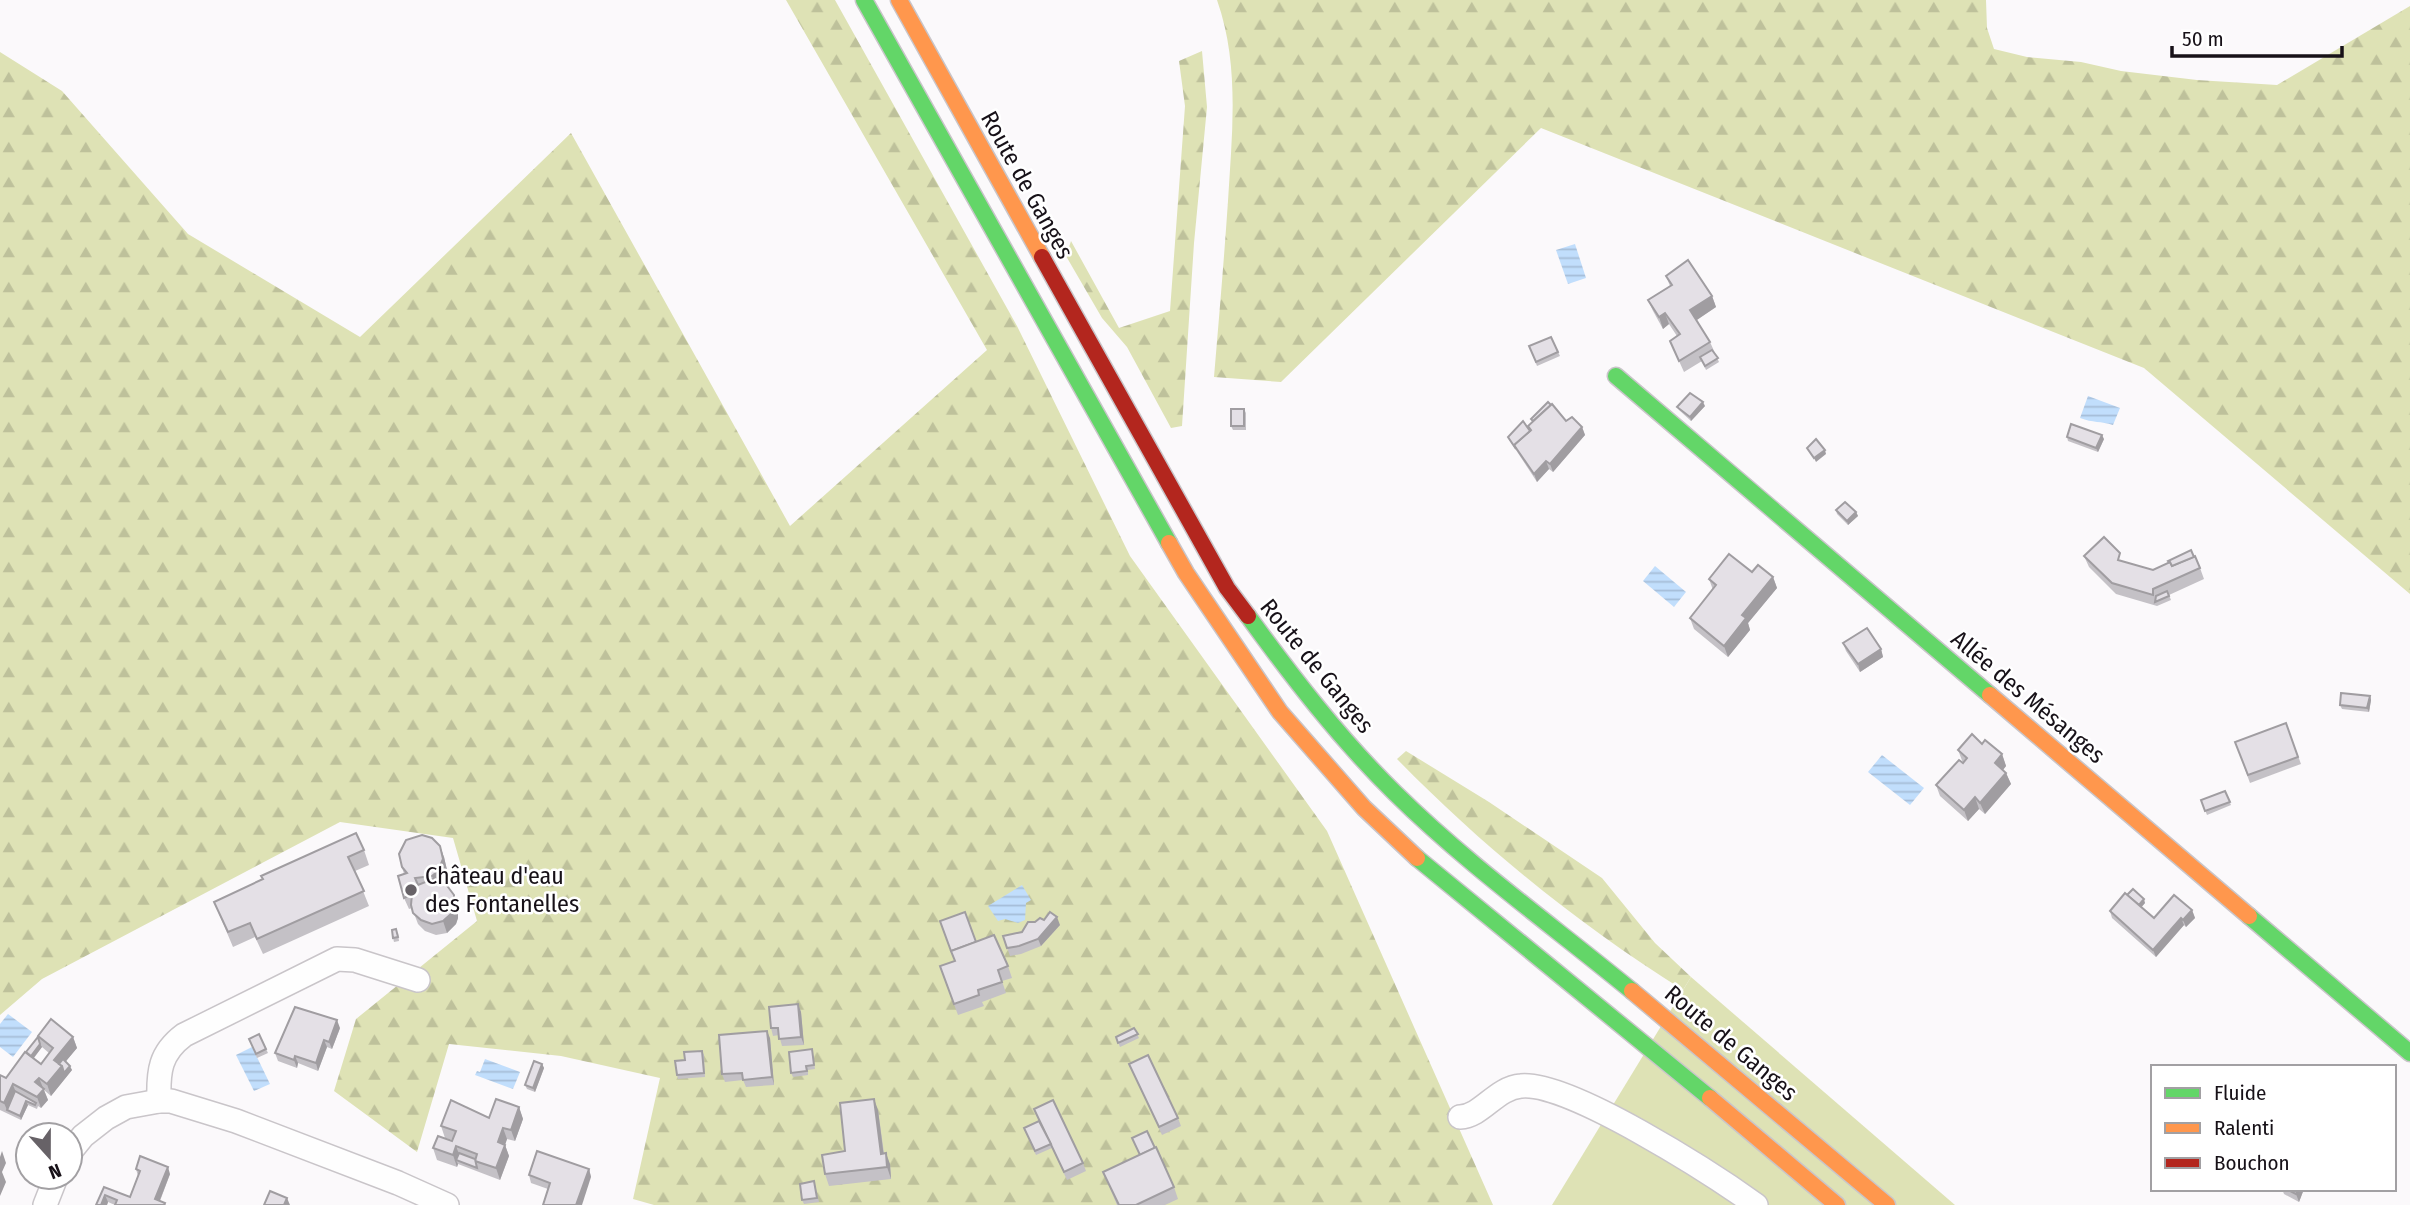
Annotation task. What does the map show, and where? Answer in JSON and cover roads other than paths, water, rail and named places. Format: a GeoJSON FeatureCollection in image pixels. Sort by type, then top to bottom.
{"type":"FeatureCollection","features":[{"type":"Feature","properties":{"kind":"main road","name":"Route de Ganges"},"geometry":{"type":"LineString","coordinates":[[864,0],[1186,573],[1280,712],[1364,808],[1430,870],[1837,1205]]}},
{"type":"Feature","properties":{"kind":"main road","name":"Route de Ganges"},"geometry":{"type":"LineString","coordinates":[[899,0],[1227,588],[1312,703],[1394,792],[1463,855],[1761,1096],[1887,1205]]}},
{"type":"Feature","properties":{"kind":"main road","name":"Allée des Mésanges"},"geometry":{"type":"LineString","coordinates":[[1616,376],[2410,1053]]}},
{"type":"Feature","properties":{"kind":"street"},"geometry":{"type":"LineString","coordinates":[[159,1101],[163,1059],[171,1045],[184,1035],[337,959],[355,960],[418,980]]}},
{"type":"Feature","properties":{"kind":"street"},"geometry":{"type":"LineString","coordinates":[[1460,1117],[1472,1114],[1507,1089],[1524,1086],[1542,1088],[1581,1102],[1656,1142],[1756,1205]]}},
{"type":"Feature","properties":{"kind":"street"},"geometry":{"type":"LineString","coordinates":[[84,1135],[126,1107],[172,1101],[236,1121],[398,1183],[447,1205]]}},
{"type":"Feature","properties":{"kind":"water"},"geometry":{"type":"Polygon","coordinates":[[[1575,244],[1586,278],[1568,284],[1556,250],[1575,244]]]}},
{"type":"Feature","properties":{"kind":"water"},"geometry":{"type":"Polygon","coordinates":[[[2088,396],[2120,408],[2113,425],[2080,418],[2088,396]]]}},
{"type":"Feature","properties":{"kind":"water"},"geometry":{"type":"Polygon","coordinates":[[[1655,566],[1686,592],[1674,607],[1643,581],[1655,566]]]}},
{"type":"Feature","properties":{"kind":"water"},"geometry":{"type":"Polygon","coordinates":[[[1882,755],[1924,788],[1910,805],[1868,772],[1882,755]]]}},
{"type":"Feature","properties":{"kind":"water"},"geometry":{"type":"Polygon","coordinates":[[[1022,885],[1031,900],[1026,903],[1025,920],[1018,923],[1005,919],[998,921],[988,906],[1022,885]]]}},
{"type":"Feature","properties":{"kind":"water"},"geometry":{"type":"Polygon","coordinates":[[[8,1014],[32,1032],[13,1057],[0,1047],[0,1024],[8,1014]]]}},
{"type":"Feature","properties":{"kind":"water"},"geometry":{"type":"Polygon","coordinates":[[[252,1047],[270,1084],[254,1091],[236,1055],[252,1047]]]}},
{"type":"Feature","properties":{"kind":"water"},"geometry":{"type":"Polygon","coordinates":[[[485,1059],[520,1072],[513,1089],[475,1075],[477,1071],[480,1072],[485,1059]]]}},
{"type":"Feature","properties":{"kind":"place","name":"Château d'eau des Fontanelles"},"geometry":{"type":"Point","coordinates":[411,890]}}]}
